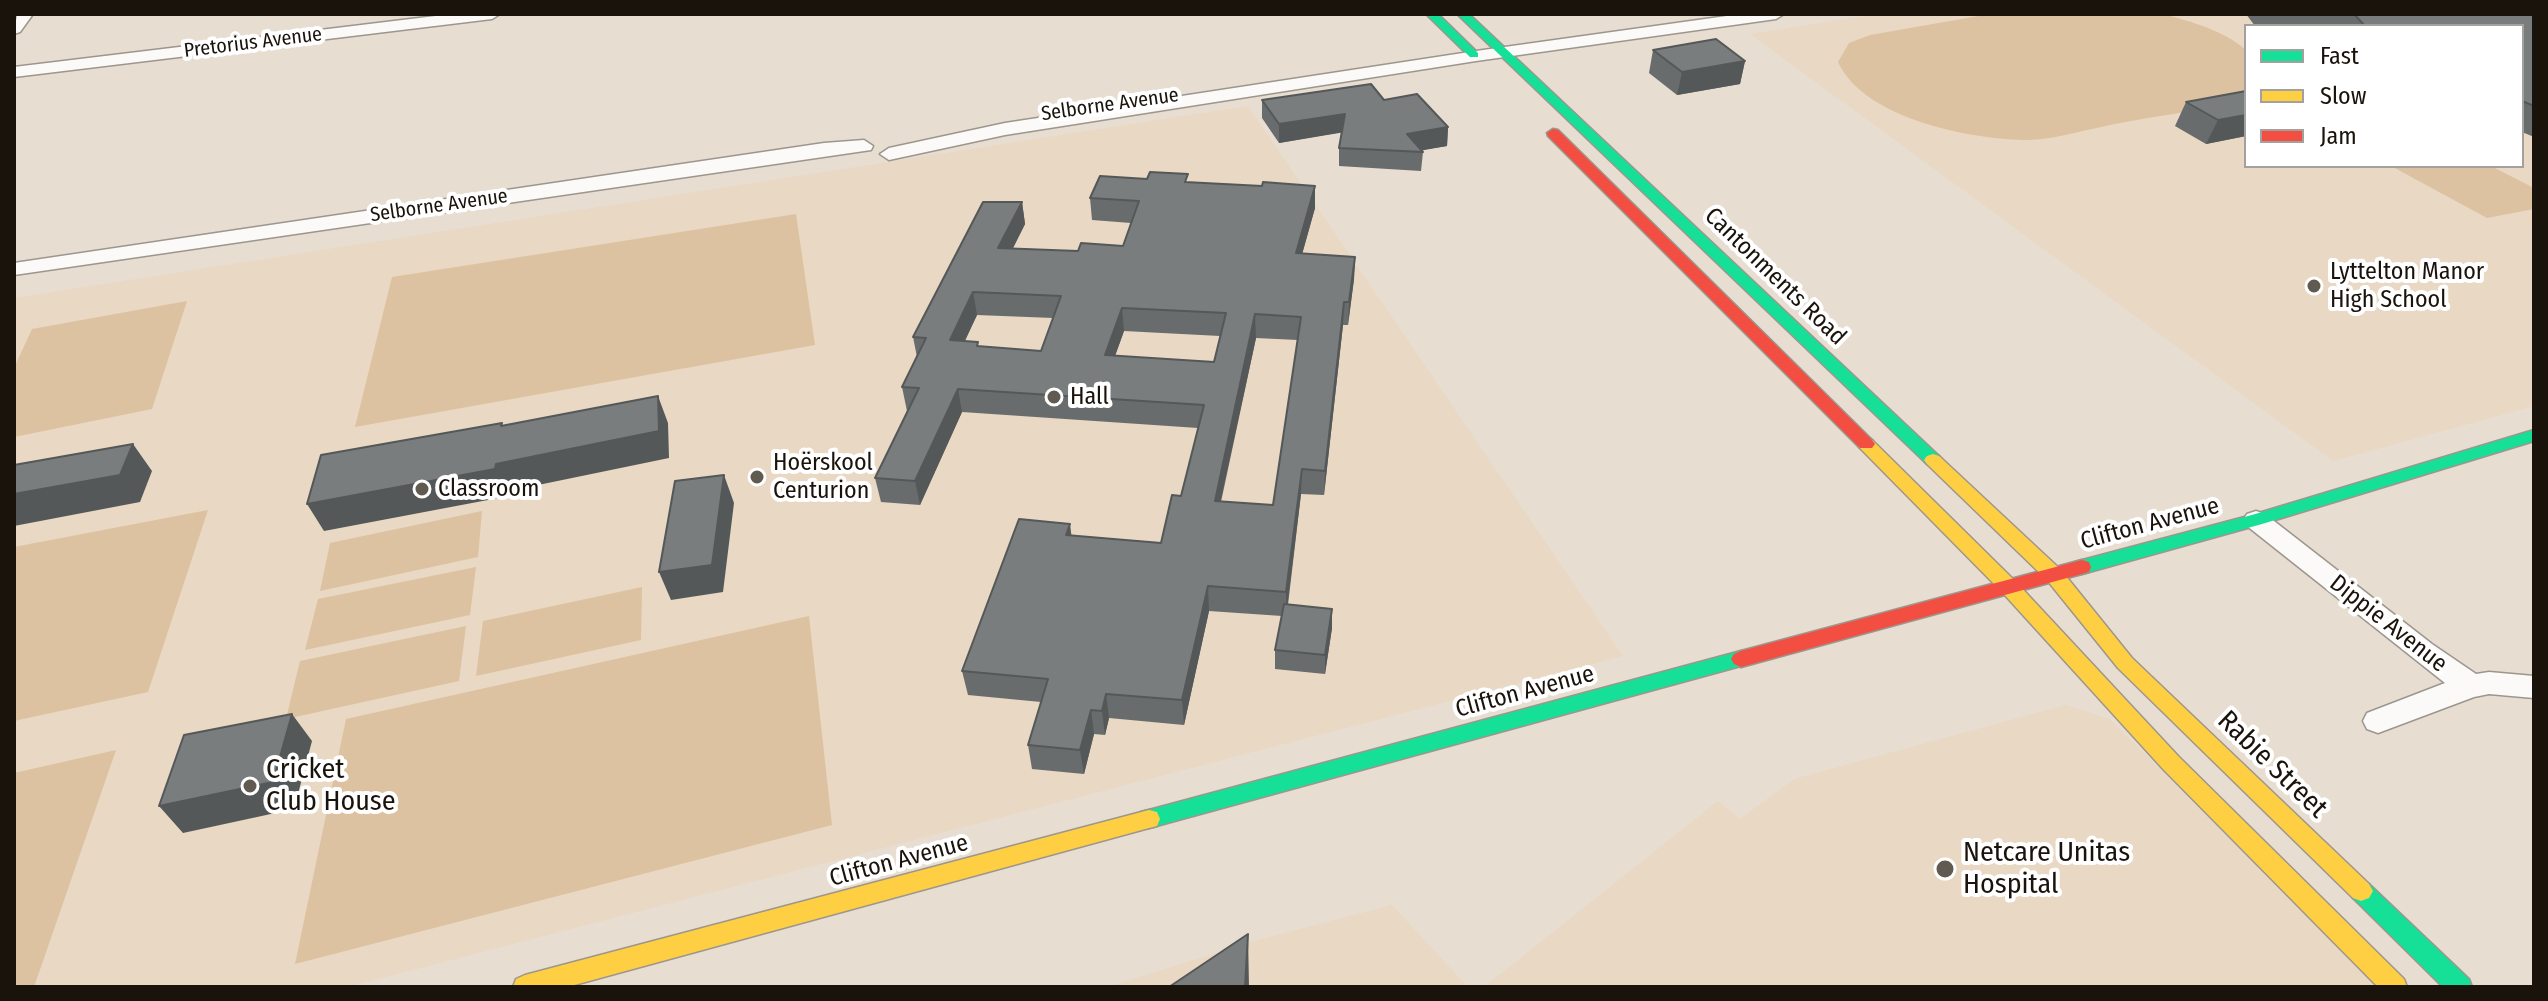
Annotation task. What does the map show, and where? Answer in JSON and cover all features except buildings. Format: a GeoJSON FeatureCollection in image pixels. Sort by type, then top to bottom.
{"type":"FeatureCollection","features":[{"type":"Feature","properties":{"kind":"main road"},"geometry":{"type":"LineString","coordinates":[[1432,14],[1495,75]]}},
{"type":"Feature","properties":{"kind":"main road","name":"Cantonments Road"},"geometry":{"type":"LineString","coordinates":[[1463,14],[2054,575]]}},
{"type":"Feature","properties":{"kind":"main road"},"geometry":{"type":"LineString","coordinates":[[1536,116],[2009,587],[2171,763],[2395,987]]}},
{"type":"Feature","properties":{"kind":"main road","name":"Clifton Avenue"},"geometry":{"type":"LineString","coordinates":[[525,987],[2256,520],[2534,435]]}},
{"type":"Feature","properties":{"kind":"main road","name":"Rabie Street"},"geometry":{"type":"LineString","coordinates":[[2054,575],[2125,663],[2460,987]]}},
{"type":"Feature","properties":{"kind":"street"},"geometry":{"type":"LineString","coordinates":[[14,29],[25,14]]}},
{"type":"Feature","properties":{"kind":"street","name":"Pretorius Avenue"},"geometry":{"type":"LineString","coordinates":[[14,72],[492,14]]}},
{"type":"Feature","properties":{"kind":"street","name":"Selborne Avenue"},"geometry":{"type":"LineString","coordinates":[[14,280],[100,262],[463,207],[831,157],[1282,84],[1776,14]]}},
{"type":"Feature","properties":{"kind":"street","name":"Selborne Avenue"},"geometry":{"type":"LineString","coordinates":[[14,269],[100,262]]}},
{"type":"Feature","properties":{"kind":"street","name":"Dippie Avenue"},"geometry":{"type":"LineString","coordinates":[[2256,520],[2422,652],[2471,686],[2489,683],[2534,687]]}},
{"type":"Feature","properties":{"kind":"street"},"geometry":{"type":"LineString","coordinates":[[2378,721],[2471,686]]}},
{"type":"Feature","properties":{"kind":"shaded area","name":"Lyttelton Manor High School"},"geometry":{"type":"Polygon","coordinates":[[[1878,14],[2534,14],[2534,406],[2333,461],[1750,34],[1878,14]]]}},
{"type":"Feature","properties":{"kind":"shaded area"},"geometry":{"type":"Polygon","coordinates":[[[1990,14],[2163,14],[2217,32],[2244,49],[2244,98],[2051,138],[2029,140],[1979,136],[1895,112],[1851,82],[1838,62],[1849,43],[1870,35],[1990,14]]]}},
{"type":"Feature","properties":{"kind":"shaded area","name":"Hoërskool Centurion"},"geometry":{"type":"Polygon","coordinates":[[[1248,106],[1623,656],[347,987],[14,987],[14,298],[1248,106]]]}},
{"type":"Feature","properties":{"kind":"shaded area"},"geometry":{"type":"Polygon","coordinates":[[[2395,168],[2495,168],[2534,188],[2534,209],[2487,218],[2395,168]]]}},
{"type":"Feature","properties":{"kind":"shaded area"},"geometry":{"type":"Polygon","coordinates":[[[796,214],[815,345],[355,427],[392,277],[796,214]]]}},
{"type":"Feature","properties":{"kind":"shaded area"},"geometry":{"type":"Polygon","coordinates":[[[187,301],[152,409],[14,437],[14,368],[32,329],[187,301]]]}},
{"type":"Feature","properties":{"kind":"shaded area"},"geometry":{"type":"Polygon","coordinates":[[[208,510],[148,692],[14,721],[14,547],[208,510]]]}},
{"type":"Feature","properties":{"kind":"shaded area"},"geometry":{"type":"Polygon","coordinates":[[[482,511],[478,557],[320,591],[330,543],[482,511]]]}},
{"type":"Feature","properties":{"kind":"shaded area"},"geometry":{"type":"Polygon","coordinates":[[[476,567],[470,615],[305,650],[318,599],[476,567]]]}},
{"type":"Feature","properties":{"kind":"shaded area"},"geometry":{"type":"Polygon","coordinates":[[[642,587],[641,640],[476,676],[483,621],[642,587]]]}},
{"type":"Feature","properties":{"kind":"shaded area"},"geometry":{"type":"Polygon","coordinates":[[[809,616],[832,825],[295,964],[346,719],[809,616]]]}},
{"type":"Feature","properties":{"kind":"shaded area"},"geometry":{"type":"Polygon","coordinates":[[[466,626],[459,681],[286,719],[300,661],[466,626]]]}},
{"type":"Feature","properties":{"kind":"shaded area","name":"Netcare Unitas Hospital"},"geometry":{"type":"Polygon","coordinates":[[[2066,705],[2110,719],[2376,987],[1484,987],[1718,801],[1740,819],[1794,779],[2066,705]]]}},
{"type":"Feature","properties":{"kind":"shaded area"},"geometry":{"type":"Polygon","coordinates":[[[116,750],[34,987],[14,987],[14,773],[116,750]]]}},
{"type":"Feature","properties":{"kind":"shaded area"},"geometry":{"type":"Polygon","coordinates":[[[1392,905],[1468,987],[1107,987],[1258,940],[1392,905]]]}},
{"type":"Feature","properties":{"kind":"traffic: fast"},"geometry":{"type":"LineString","coordinates":[[1432,14],[1474,55]]}},
{"type":"Feature","properties":{"kind":"traffic: fast"},"geometry":{"type":"LineString","coordinates":[[1463,14],[1933,460]]}},
{"type":"Feature","properties":{"kind":"traffic: fast"},"geometry":{"type":"LineString","coordinates":[[2082,567],[2256,520],[2534,435]]}},
{"type":"Feature","properties":{"kind":"traffic: fast"},"geometry":{"type":"LineString","coordinates":[[1149,819],[1741,659]]}},
{"type":"Feature","properties":{"kind":"traffic: fast"},"geometry":{"type":"LineString","coordinates":[[2361,891],[2460,987]]}},
{"type":"Feature","properties":{"kind":"traffic: slow"},"geometry":{"type":"LineString","coordinates":[[1866,444],[2009,587],[2171,763],[2395,987]]}},
{"type":"Feature","properties":{"kind":"traffic: slow"},"geometry":{"type":"LineString","coordinates":[[1933,460],[2054,575],[2125,663],[2361,891]]}},
{"type":"Feature","properties":{"kind":"traffic: slow"},"geometry":{"type":"LineString","coordinates":[[525,987],[1149,819]]}},
{"type":"Feature","properties":{"kind":"traffic: jam"},"geometry":{"type":"LineString","coordinates":[[1553,133],[1866,444]]}},
{"type":"Feature","properties":{"kind":"traffic: jam"},"geometry":{"type":"LineString","coordinates":[[1741,659],[2082,567]]}},
{"type":"Feature","properties":{"kind":"place","name":"Lyttelton Manor High School"},"geometry":{"type":"Point","coordinates":[2314,286]}},
{"type":"Feature","properties":{"kind":"place","name":"Hall"},"geometry":{"type":"Point","coordinates":[1054,397]}},
{"type":"Feature","properties":{"kind":"place","name":"Hoërskool Centurion"},"geometry":{"type":"Point","coordinates":[757,477]}},
{"type":"Feature","properties":{"kind":"place","name":"Classroom"},"geometry":{"type":"Point","coordinates":[422,489]}},
{"type":"Feature","properties":{"kind":"place","name":"Cricket Club House"},"geometry":{"type":"Point","coordinates":[250,786]}},
{"type":"Feature","properties":{"kind":"place","name":"Netcare Unitas Hospital"},"geometry":{"type":"Point","coordinates":[1945,869]}}]}
